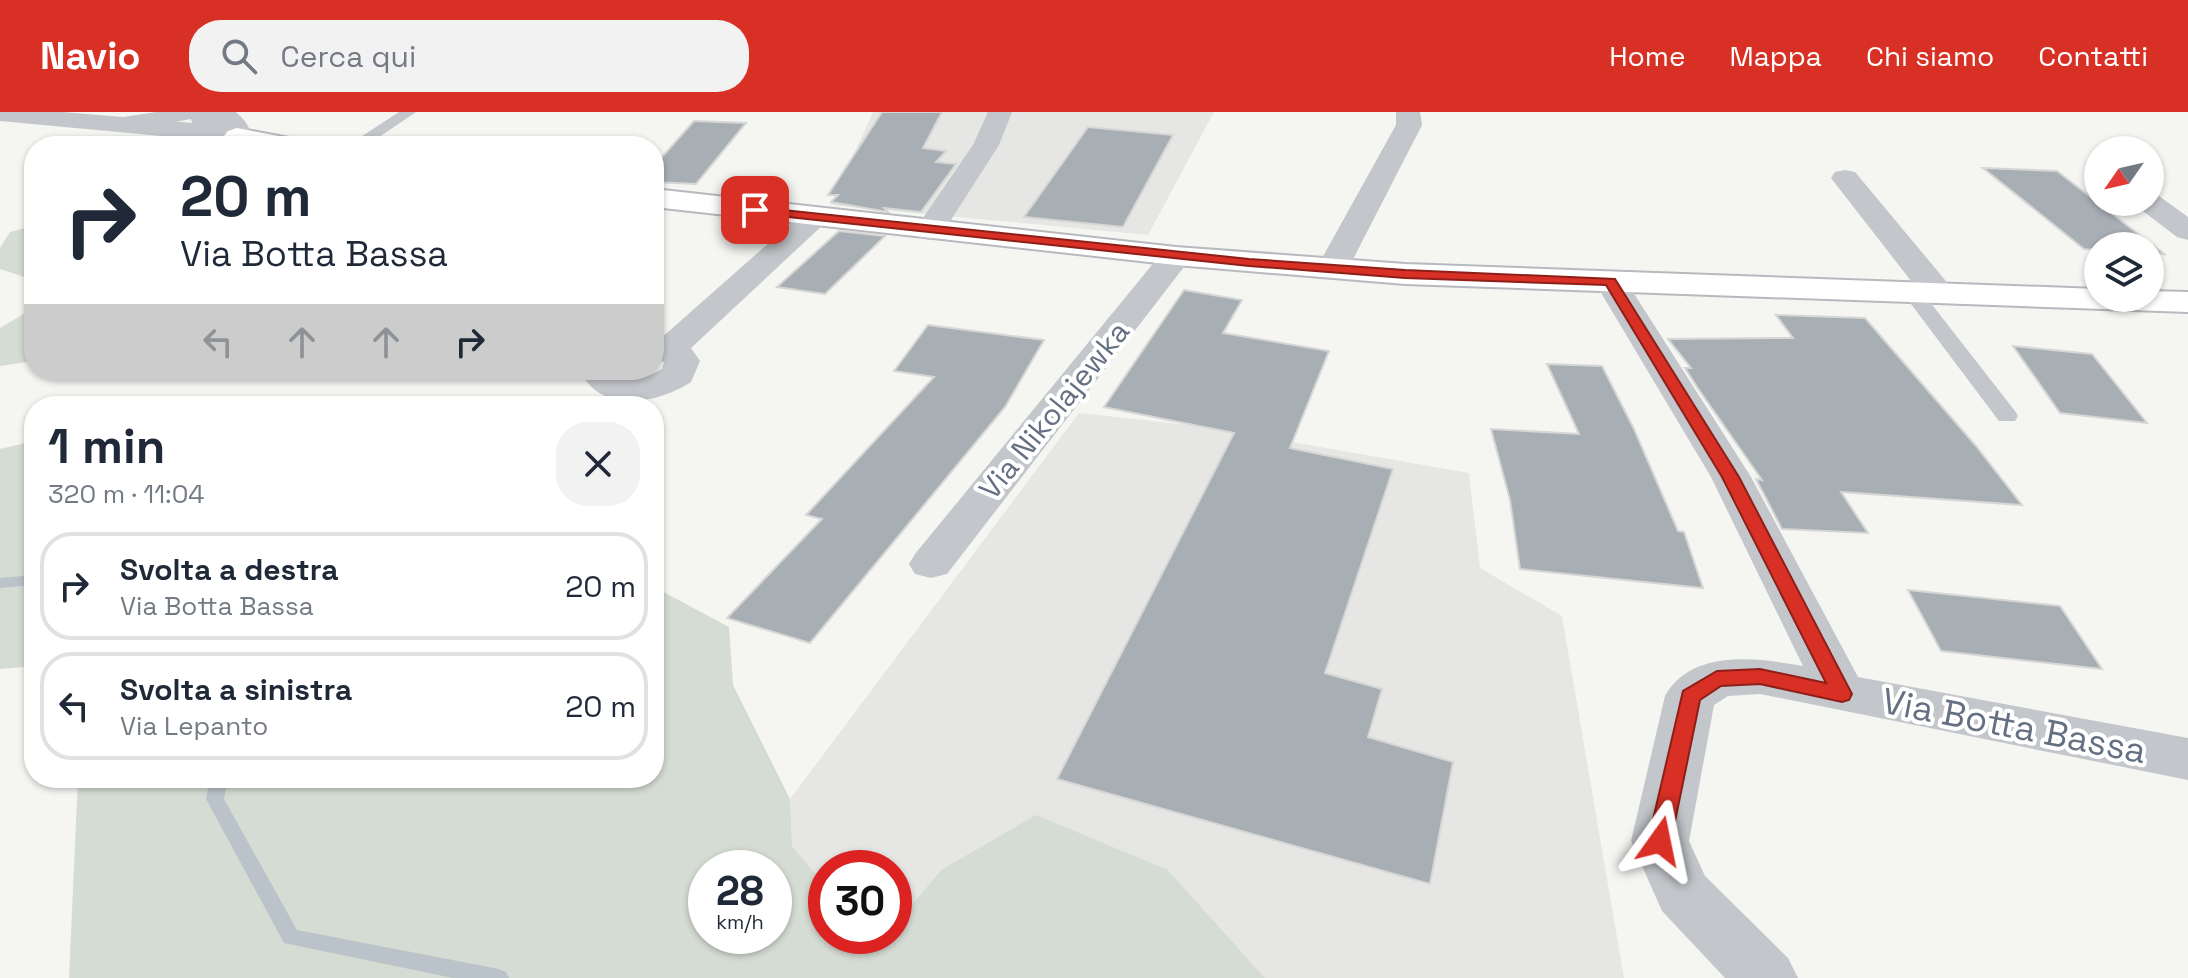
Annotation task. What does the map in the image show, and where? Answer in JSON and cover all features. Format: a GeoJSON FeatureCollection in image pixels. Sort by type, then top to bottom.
{"type":"FeatureCollection","features":[{"type":"Feature","properties":{"kind":"main road"},"geometry":{"type":"LineString","coordinates":[[664,199],[929,231],[1332,269],[2188,302]]}},
{"type":"Feature","properties":{"kind":"street"},"geometry":{"type":"LineString","coordinates":[[0,114],[41,114],[126,123],[198,119],[237,136],[237,128],[222,112]]}},
{"type":"Feature","properties":{"kind":"street"},"geometry":{"type":"LineString","coordinates":[[929,231],[986,145],[1000,112]]}},
{"type":"Feature","properties":{"kind":"street"},"geometry":{"type":"LineString","coordinates":[[1332,269],[1409,125],[1408,112]]}},
{"type":"Feature","properties":{"kind":"street"},"geometry":{"type":"LineString","coordinates":[[1845,178],[1925,292]]}},
{"type":"Feature","properties":{"kind":"street"},"geometry":{"type":"LineString","coordinates":[[2164,213],[2188,231]]}},
{"type":"Feature","properties":{"kind":"street"},"geometry":{"type":"LineString","coordinates":[[664,347],[815,217]]}},
{"type":"Feature","properties":{"kind":"street","name":"Via Nikolajewka"},"geometry":{"type":"LineString","coordinates":[[931,564],[1185,257]]}},
{"type":"Feature","properties":{"kind":"street"},"geometry":{"type":"LineString","coordinates":[[1610,281],[1731,477],[1842,694]]}},
{"type":"Feature","properties":{"kind":"street"},"geometry":{"type":"LineString","coordinates":[[605,380],[615,388],[628,390],[656,386],[678,374],[682,367],[678,355],[664,351]]}},
{"type":"Feature","properties":{"kind":"street","name":"Via Botta Bassa"},"geometry":{"type":"LineString","coordinates":[[1766,978],[1683,893],[1660,841],[1690,696],[1717,679],[1760,676],[2188,759]]}},
{"type":"Feature","properties":{"kind":"lane"},"geometry":{"type":"LineString","coordinates":[[371,136],[409,112]]}},
{"type":"Feature","properties":{"kind":"lane"},"geometry":{"type":"LineString","coordinates":[[1925,292],[2007,416]]}},
{"type":"Feature","properties":{"kind":"shaded area"},"geometry":{"type":"Polygon","coordinates":[[[873,112],[1214,112],[1148,235],[831,205],[873,112]]]}},
{"type":"Feature","properties":{"kind":"shaded area"},"geometry":{"type":"Polygon","coordinates":[[[24,228],[24,277],[0,269],[0,248],[10,232],[24,228]]]}},
{"type":"Feature","properties":{"kind":"shaded area"},"geometry":{"type":"Polygon","coordinates":[[[24,314],[24,362],[0,366],[0,328],[24,314]]]}},
{"type":"Feature","properties":{"kind":"shaded area"},"geometry":{"type":"Polygon","coordinates":[[[1079,413],[1199,426],[1469,473],[1480,568],[1562,616],[1624,978],[1265,978],[1168,870],[941,870],[912,905],[912,850],[808,850],[808,865],[792,846],[790,799],[1079,413]]]}},
{"type":"Feature","properties":{"kind":"shaded area"},"geometry":{"type":"Polygon","coordinates":[[[24,443],[24,667],[0,669],[0,449],[24,443]]]}},
{"type":"Feature","properties":{"kind":"shaded area"},"geometry":{"type":"Polygon","coordinates":[[[664,592],[729,627],[733,685],[790,799],[792,846],[808,865],[808,954],[912,954],[912,905],[941,870],[1036,815],[1168,870],[1265,978],[69,978],[78,788],[664,788],[664,592]]]}},
{"type":"Feature","properties":{"kind":"building"},"geometry":{"type":"Polygon","coordinates":[[[882,112],[942,112],[923,148],[946,151],[936,162],[956,164],[921,212],[884,208],[888,212],[831,202],[838,195],[828,195],[882,112]]]}},
{"type":"Feature","properties":{"kind":"building"},"geometry":{"type":"Polygon","coordinates":[[[694,121],[746,123],[696,184],[664,182],[664,155],[694,121]]]}},
{"type":"Feature","properties":{"kind":"building"},"geometry":{"type":"Polygon","coordinates":[[[1088,127],[1173,135],[1123,227],[1024,217],[1088,127]]]}},
{"type":"Feature","properties":{"kind":"building"},"geometry":{"type":"Polygon","coordinates":[[[1983,168],[2057,171],[2084,192],[2084,216],[2115,216],[2136,232],[2084,232],[2084,249],[1983,168]]]}},
{"type":"Feature","properties":{"kind":"building"},"geometry":{"type":"Polygon","coordinates":[[[839,231],[885,236],[825,294],[777,287],[839,231]]]}},
{"type":"Feature","properties":{"kind":"building"},"geometry":{"type":"Polygon","coordinates":[[[1184,290],[1242,300],[1223,333],[1329,351],[1290,448],[1393,469],[1325,673],[1382,689],[1368,737],[1453,762],[1430,884],[1057,779],[1234,433],[1104,407],[1184,290]]]}},
{"type":"Feature","properties":{"kind":"building"},"geometry":{"type":"Polygon","coordinates":[[[1776,315],[1865,318],[1976,446],[2022,505],[1841,492],[1868,533],[1782,529],[1756,479],[1762,480],[1685,368],[1691,368],[1668,339],[1793,338],[1776,315]]]}},
{"type":"Feature","properties":{"kind":"building"},"geometry":{"type":"Polygon","coordinates":[[[928,325],[1044,340],[1005,407],[810,643],[727,618],[822,519],[806,515],[934,377],[894,371],[928,325]]]}},
{"type":"Feature","properties":{"kind":"building"},"geometry":{"type":"Polygon","coordinates":[[[2013,346],[2092,354],[2147,423],[2060,413],[2013,346]]]}},
{"type":"Feature","properties":{"kind":"building"},"geometry":{"type":"Polygon","coordinates":[[[1547,364],[1602,366],[1634,429],[1678,531],[1684,532],[1703,588],[1520,569],[1510,500],[1491,429],[1579,434],[1547,364]]]}},
{"type":"Feature","properties":{"kind":"building"},"geometry":{"type":"Polygon","coordinates":[[[1908,590],[2060,606],[2102,669],[1941,651],[1908,590]]]}},
{"type":"Feature","properties":{"kind":"waterway"},"geometry":{"type":"LineString","coordinates":[[0,583],[24,581]]}},
{"type":"Feature","properties":{"kind":"waterway"},"geometry":{"type":"LineString","coordinates":[[217,788],[215,799],[291,937],[499,978]]}},
{"type":"Feature","properties":{"kind":"route"},"geometry":{"type":"LineString","coordinates":[[755,210],[1176,256],[1405,274],[1610,281],[1731,477],[1842,694],[1760,676],[1717,679],[1690,696],[1660,841]]}}]}
